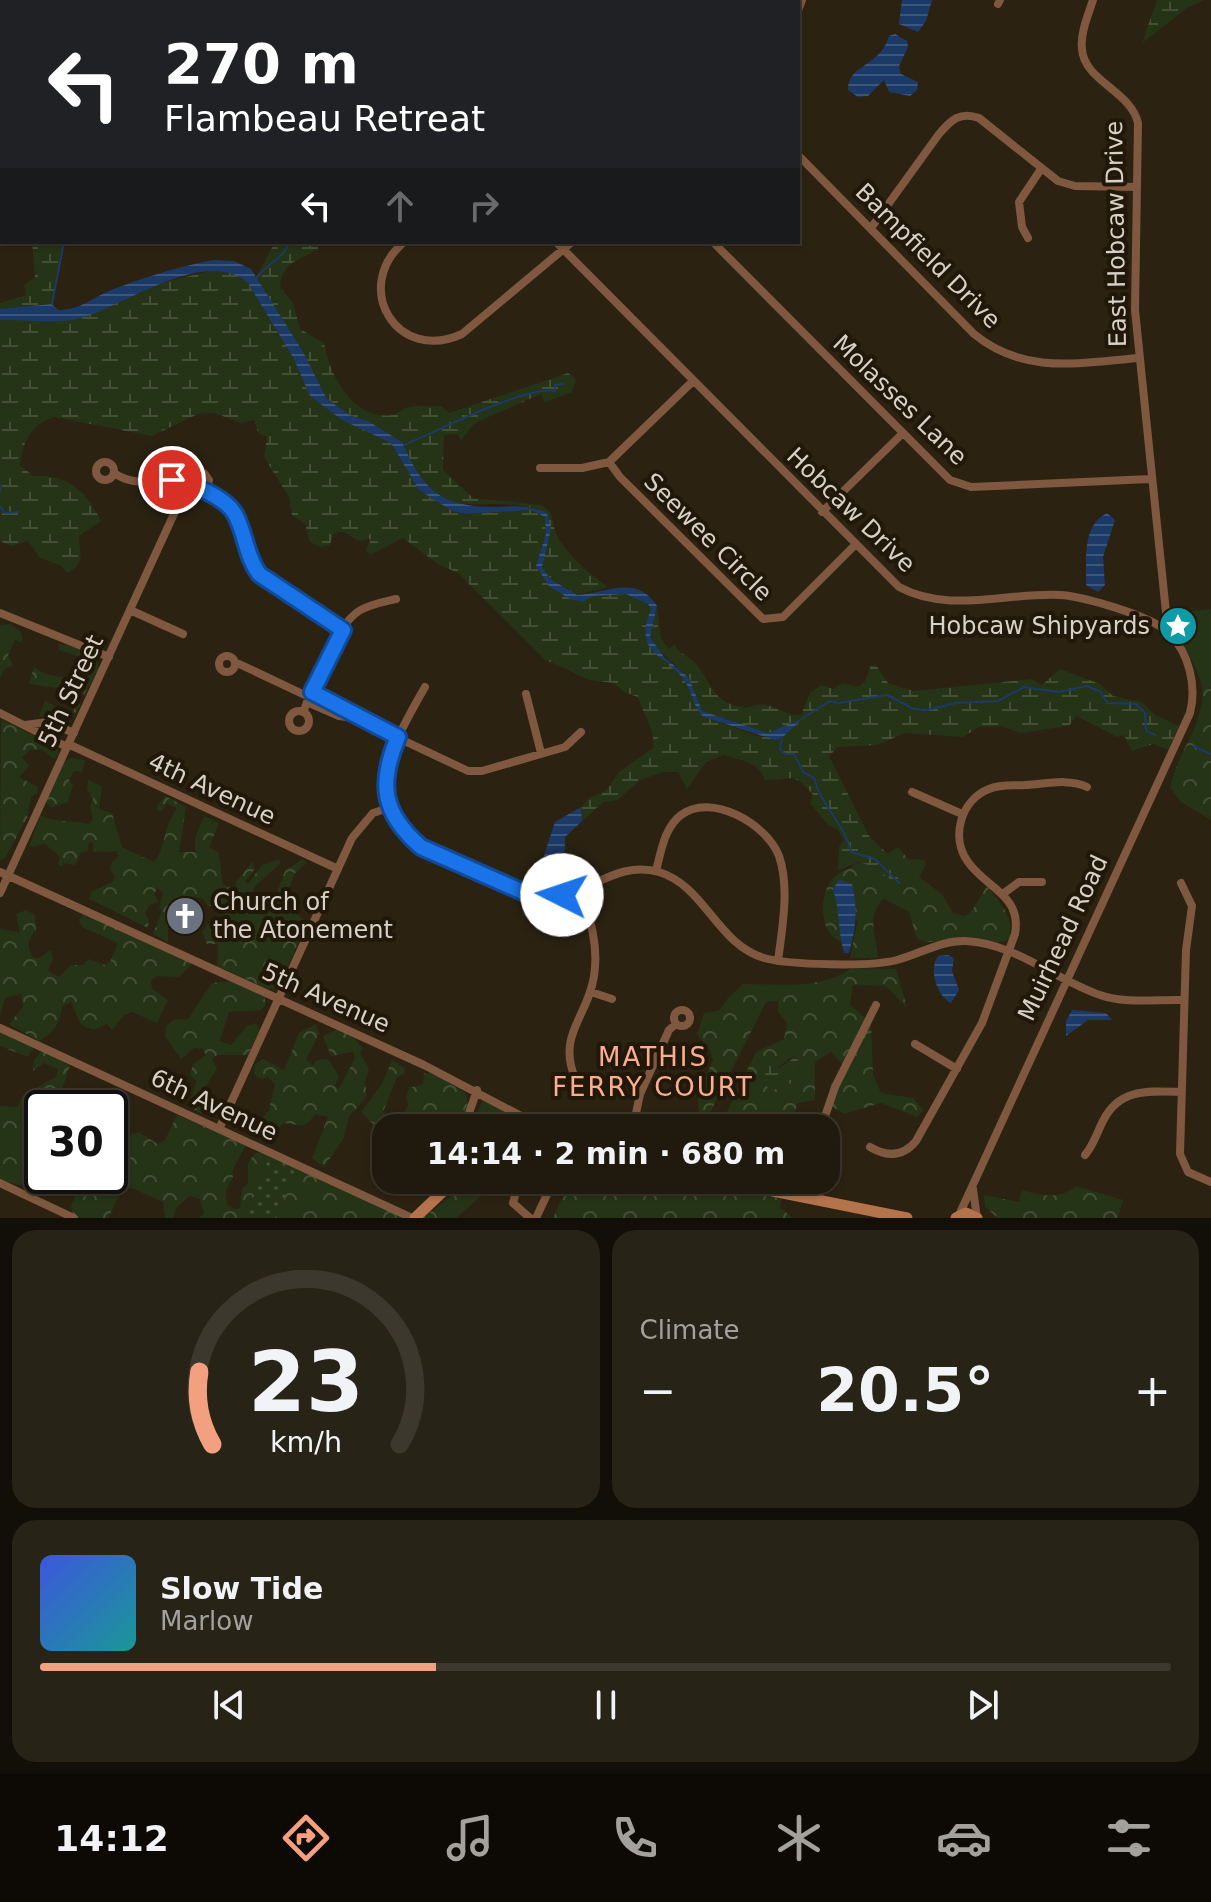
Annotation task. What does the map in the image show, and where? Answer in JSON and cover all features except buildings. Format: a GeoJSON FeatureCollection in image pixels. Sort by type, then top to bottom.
{"type":"FeatureCollection","features":[{"type":"Feature","properties":{"kind":"main road"},"geometry":{"type":"LineString","coordinates":[[414,1218],[438,1194]]}},
{"type":"Feature","properties":{"kind":"main road"},"geometry":{"type":"LineString","coordinates":[[787,1194],[907,1218]]}},
{"type":"Feature","properties":{"kind":"main road"},"geometry":{"type":"LineString","coordinates":[[954,1217],[966,1213],[977,1218]]}},
{"type":"Feature","properties":{"kind":"street","name":"East Hobcaw Drive"},"geometry":{"type":"LineString","coordinates":[[1093,0],[1083,34],[1082,54],[1097,74],[1131,104],[1137,115],[1135,310],[1168,632]]}},
{"type":"Feature","properties":{"kind":"street"},"geometry":{"type":"LineString","coordinates":[[871,228],[939,134],[957,116],[979,118],[1058,181],[1075,186],[1137,187]]}},
{"type":"Feature","properties":{"kind":"street","name":"Bampfield Drive"},"geometry":{"type":"LineString","coordinates":[[800,157],[974,334],[1002,354],[1042,365],[1139,358]]}},
{"type":"Feature","properties":{"kind":"street"},"geometry":{"type":"LineString","coordinates":[[1028,238],[1022,227],[1019,202],[1041,169]]}},
{"type":"Feature","properties":{"kind":"street"},"geometry":{"type":"LineString","coordinates":[[402,244],[389,258],[382,274],[383,306],[393,324],[406,335],[425,342],[445,342],[462,334],[570,244]]}},
{"type":"Feature","properties":{"kind":"street","name":"Hobcaw Drive"},"geometry":{"type":"LineString","coordinates":[[558,244],[886,577],[918,597],[959,601],[1076,597],[1168,632]]}},
{"type":"Feature","properties":{"kind":"street","name":"Molasses Lane"},"geometry":{"type":"LineString","coordinates":[[715,244],[950,480],[971,487],[1150,479]]}},
{"type":"Feature","properties":{"kind":"street"},"geometry":{"type":"LineString","coordinates":[[540,468],[582,468],[609,462],[692,382]]}},
{"type":"Feature","properties":{"kind":"street"},"geometry":{"type":"LineString","coordinates":[[822,512],[903,433]]}},
{"type":"Feature","properties":{"kind":"street","name":"Seewee Circle"},"geometry":{"type":"LineString","coordinates":[[609,462],[618,475],[763,619],[783,617],[855,545]]}},
{"type":"Feature","properties":{"kind":"street"},"geometry":{"type":"LineString","coordinates":[[114,473],[135,482],[172,480],[189,485],[234,512],[250,562],[259,574],[343,630]]}},
{"type":"Feature","properties":{"kind":"street"},"geometry":{"type":"LineString","coordinates":[[189,485],[195,475],[204,473],[209,480],[206,493]]}},
{"type":"Feature","properties":{"kind":"street","name":"5th Street"},"geometry":{"type":"LineString","coordinates":[[0,893],[4,873],[68,746],[178,505]]}},
{"type":"Feature","properties":{"kind":"street"},"geometry":{"type":"LineString","coordinates":[[303,712],[343,630],[358,612],[396,599]]}},
{"type":"Feature","properties":{"kind":"street"},"geometry":{"type":"LineString","coordinates":[[130,610],[183,634]]}},
{"type":"Feature","properties":{"kind":"street"},"geometry":{"type":"LineString","coordinates":[[0,613],[109,657]]}},
{"type":"Feature","properties":{"kind":"street","name":"Muirhead Road"},"geometry":{"type":"LineString","coordinates":[[954,1217],[973,1188],[980,1163],[1192,706],[1190,669],[1168,632]]}},
{"type":"Feature","properties":{"kind":"street"},"geometry":{"type":"LineString","coordinates":[[235,662],[309,697],[344,706],[356,718],[476,772],[572,744],[581,732]]}},
{"type":"Feature","properties":{"kind":"street"},"geometry":{"type":"LineString","coordinates":[[425,687],[398,737],[387,769],[389,808],[421,847],[532,896],[557,897],[630,868],[656,871],[683,885],[740,946],[778,961],[895,961],[951,942],[967,941],[1010,952],[1105,997],[1184,1000]]}},
{"type":"Feature","properties":{"kind":"street"},"geometry":{"type":"LineString","coordinates":[[526,694],[541,753]]}},
{"type":"Feature","properties":{"kind":"street","name":"4th Avenue"},"geometry":{"type":"LineString","coordinates":[[0,713],[338,869]]}},
{"type":"Feature","properties":{"kind":"street","name":"4th Avenue"},"geometry":{"type":"LineString","coordinates":[[25,725],[48,722],[74,733]]}},
{"type":"Feature","properties":{"kind":"street"},"geometry":{"type":"LineString","coordinates":[[870,1147],[887,1154],[909,1150],[982,1023],[1010,952],[1017,924],[1012,904],[967,860],[960,838],[962,814],[981,793],[999,786],[1071,782],[1087,787]]}},
{"type":"Feature","properties":{"kind":"street"},"geometry":{"type":"LineString","coordinates":[[912,792],[962,814]]}},
{"type":"Feature","properties":{"kind":"street"},"geometry":{"type":"LineString","coordinates":[[219,1129],[338,869],[363,822],[373,813],[389,808]]}},
{"type":"Feature","properties":{"kind":"street"},"geometry":{"type":"LineString","coordinates":[[656,871],[667,834],[679,816],[688,811],[719,808],[760,832],[776,849],[782,868],[782,924],[778,961]]}},
{"type":"Feature","properties":{"kind":"street","name":"5th Avenue"},"geometry":{"type":"LineString","coordinates":[[4,873],[477,1090],[519,1114]]}},
{"type":"Feature","properties":{"kind":"street"},"geometry":{"type":"LineString","coordinates":[[1004,893],[1019,882],[1042,882]]}},
{"type":"Feature","properties":{"kind":"street"},"geometry":{"type":"LineString","coordinates":[[1181,883],[1192,906],[1186,950],[1181,1159],[1191,1174],[1211,1182]]}},
{"type":"Feature","properties":{"kind":"street"},"geometry":{"type":"LineString","coordinates":[[575,1078],[568,1059],[568,1044],[591,992],[596,966],[594,936],[579,889]]}},
{"type":"Feature","properties":{"kind":"street"},"geometry":{"type":"LineString","coordinates":[[591,992],[612,999]]}},
{"type":"Feature","properties":{"kind":"street"},"geometry":{"type":"LineString","coordinates":[[826,1114],[835,1087],[876,1005]]}},
{"type":"Feature","properties":{"kind":"street"},"geometry":{"type":"LineString","coordinates":[[636,1114],[640,1094],[669,1030],[676,1024]]}},
{"type":"Feature","properties":{"kind":"street","name":"6th Avenue"},"geometry":{"type":"LineString","coordinates":[[0,1028],[414,1218]]}},
{"type":"Feature","properties":{"kind":"street"},"geometry":{"type":"LineString","coordinates":[[915,1044],[957,1069]]}},
{"type":"Feature","properties":{"kind":"street"},"geometry":{"type":"LineString","coordinates":[[469,1114],[477,1090]]}},
{"type":"Feature","properties":{"kind":"street"},"geometry":{"type":"LineString","coordinates":[[1085,1155],[1107,1113],[1122,1099],[1140,1091],[1181,1092]]}},
{"type":"Feature","properties":{"kind":"street"},"geometry":{"type":"LineString","coordinates":[[0,1183],[74,1218]]}},
{"type":"Feature","properties":{"kind":"street"},"geometry":{"type":"LineString","coordinates":[[530,1218],[513,1203],[516,1192],[551,1186],[536,1218]]}},
{"type":"Feature","properties":{"kind":"street","name":"Muirhead Road"},"geometry":{"type":"LineString","coordinates":[[973,1188],[977,1218]]}},
{"type":"Feature","properties":{"kind":"green space"},"geometry":{"type":"Polygon","coordinates":[[[1157,0],[1204,0],[1187,8],[1142,43],[1157,0]]]}},
{"type":"Feature","properties":{"kind":"green space"},"geometry":{"type":"Polygon","coordinates":[[[32,244],[64,244],[52,304],[0,309],[0,303],[26,295],[24,285],[35,277],[32,244]]]}},
{"type":"Feature","properties":{"kind":"green space"},"geometry":{"type":"Polygon","coordinates":[[[274,244],[318,244],[318,249],[288,267],[281,278],[280,287],[293,303],[300,329],[324,343],[331,368],[345,393],[366,411],[378,415],[392,415],[417,406],[441,406],[449,413],[568,373],[576,379],[572,392],[545,402],[541,394],[475,423],[461,440],[457,434],[444,435],[443,470],[473,498],[546,508],[567,551],[608,587],[577,595],[544,574],[542,560],[549,522],[547,513],[526,506],[464,504],[445,500],[428,490],[414,472],[402,442],[368,421],[351,416],[327,399],[302,350],[256,278],[274,244]]]}},
{"type":"Feature","properties":{"kind":"green space"},"geometry":{"type":"Polygon","coordinates":[[[218,269],[238,274],[248,283],[294,359],[310,396],[342,420],[391,443],[419,490],[452,511],[466,514],[531,510],[545,517],[546,534],[536,566],[565,596],[624,594],[644,601],[651,609],[646,636],[649,645],[686,683],[704,717],[761,737],[782,738],[800,719],[768,733],[702,711],[689,678],[660,651],[650,637],[657,606],[661,639],[669,649],[674,644],[694,662],[714,692],[732,705],[765,705],[801,715],[810,693],[821,685],[833,689],[842,683],[858,687],[865,681],[871,665],[876,665],[888,683],[914,691],[1032,679],[1042,685],[1060,669],[1100,684],[1113,696],[1142,702],[1155,715],[1179,726],[1168,750],[1153,744],[1132,751],[1124,735],[1117,737],[1076,716],[1069,726],[1020,733],[1001,726],[979,727],[963,737],[905,733],[877,745],[838,747],[829,756],[869,836],[899,865],[904,889],[872,866],[858,862],[838,871],[839,847],[844,840],[810,803],[813,795],[807,787],[792,778],[765,780],[753,765],[723,755],[706,762],[687,789],[678,772],[663,772],[640,780],[618,800],[603,802],[582,821],[581,807],[589,798],[606,791],[619,772],[653,748],[651,729],[638,697],[624,692],[614,683],[589,680],[544,659],[458,573],[438,564],[403,538],[370,555],[366,550],[371,539],[358,541],[344,532],[334,533],[330,545],[321,547],[310,542],[305,524],[292,515],[289,497],[264,457],[267,437],[258,433],[254,420],[242,423],[214,413],[198,414],[152,436],[54,417],[29,435],[20,465],[33,476],[56,478],[74,486],[89,501],[101,521],[79,536],[80,562],[67,573],[62,566],[40,558],[28,541],[11,546],[0,541],[0,320],[78,319],[165,282],[218,269]]]}},
{"type":"Feature","properties":{"kind":"green space"},"geometry":{"type":"Polygon","coordinates":[[[1211,609],[1211,688],[1202,686],[1171,613],[1211,609]]]}},
{"type":"Feature","properties":{"kind":"green space"},"geometry":{"type":"Polygon","coordinates":[[[11,624],[21,632],[23,643],[15,640],[8,655],[13,666],[5,668],[0,678],[0,625],[11,624]]]}},
{"type":"Feature","properties":{"kind":"green space"},"geometry":{"type":"Polygon","coordinates":[[[58,644],[70,645],[96,658],[99,669],[84,695],[71,688],[67,697],[58,693],[57,688],[29,684],[34,667],[45,673],[83,682],[93,664],[91,660],[84,662],[81,657],[59,650],[58,644]]]}},
{"type":"Feature","properties":{"kind":"green space"},"geometry":{"type":"Polygon","coordinates":[[[1202,686],[1211,688],[1211,820],[1181,802],[1170,788],[1200,712],[1202,686]]]}},
{"type":"Feature","properties":{"kind":"green space"},"geometry":{"type":"Polygon","coordinates":[[[45,701],[71,715],[77,703],[81,705],[69,722],[39,716],[45,701]]]}},
{"type":"Feature","properties":{"kind":"green space"},"geometry":{"type":"Polygon","coordinates":[[[1,719],[57,747],[59,754],[54,759],[42,749],[30,750],[22,757],[29,766],[19,777],[38,787],[37,794],[31,797],[27,818],[5,858],[0,860],[1,719]]]}},
{"type":"Feature","properties":{"kind":"green space"},"geometry":{"type":"Polygon","coordinates":[[[70,758],[85,760],[82,772],[74,771],[69,780],[73,785],[68,802],[51,808],[45,801],[62,763],[70,758]]]}},
{"type":"Feature","properties":{"kind":"green space"},"geometry":{"type":"Polygon","coordinates":[[[88,780],[102,786],[99,809],[112,813],[122,847],[154,862],[177,809],[167,803],[160,812],[156,808],[165,796],[186,807],[179,852],[195,852],[195,838],[204,816],[219,823],[209,847],[219,853],[223,885],[236,888],[236,882],[252,862],[255,869],[245,881],[248,884],[262,865],[279,859],[280,864],[256,885],[249,897],[264,915],[270,911],[285,871],[302,859],[307,863],[294,874],[284,905],[307,922],[279,988],[268,989],[217,966],[218,944],[207,944],[202,932],[208,923],[219,926],[224,920],[218,908],[207,905],[203,899],[190,896],[187,904],[178,901],[168,924],[168,942],[153,934],[162,911],[159,909],[163,893],[158,888],[154,893],[158,902],[149,905],[145,914],[149,919],[148,928],[89,899],[91,892],[112,882],[115,876],[110,870],[112,862],[119,856],[116,851],[93,852],[93,843],[89,842],[88,851],[81,853],[75,865],[64,863],[62,866],[58,864],[60,857],[45,844],[29,847],[40,815],[89,824],[93,819],[90,806],[93,799],[87,789],[88,780]]]}},
{"type":"Feature","properties":{"kind":"green space"},"geometry":{"type":"Polygon","coordinates":[[[898,847],[908,859],[924,860],[926,865],[919,877],[942,894],[953,913],[964,916],[971,912],[987,886],[1008,917],[1009,939],[995,942],[963,937],[923,941],[917,939],[909,912],[884,899],[873,919],[878,958],[850,958],[857,924],[852,884],[833,889],[841,915],[841,942],[832,936],[823,917],[829,884],[836,876],[860,863],[877,869],[903,888],[899,865],[887,854],[898,847]]]}},
{"type":"Feature","properties":{"kind":"green space"},"geometry":{"type":"Polygon","coordinates":[[[26,910],[35,915],[36,930],[31,937],[29,950],[33,957],[39,958],[51,950],[53,958],[48,971],[59,977],[71,965],[83,965],[89,959],[105,965],[110,962],[118,943],[82,927],[79,921],[83,912],[193,963],[179,977],[157,976],[151,981],[152,989],[168,1000],[157,1023],[132,1012],[124,1015],[112,1030],[107,1024],[94,1030],[81,1025],[71,1002],[62,1006],[55,1027],[39,1041],[9,1024],[23,1007],[21,994],[5,998],[0,1017],[0,929],[20,932],[16,914],[26,910]]]}},
{"type":"Feature","properties":{"kind":"green space"},"geometry":{"type":"Polygon","coordinates":[[[852,968],[896,969],[907,1008],[886,986],[853,985],[850,1005],[871,1022],[873,1074],[881,1093],[913,1098],[924,1110],[917,1117],[881,1103],[844,1114],[831,1106],[831,1083],[843,1077],[842,1064],[831,1052],[815,1062],[815,1100],[798,1103],[794,1114],[726,1114],[756,1052],[784,1039],[787,1023],[778,1012],[778,1001],[766,1002],[710,1113],[699,1114],[698,1095],[713,1060],[709,1048],[697,1035],[704,1013],[720,1010],[743,984],[800,984],[827,980],[852,968]],[[797,1056],[778,1067],[766,1085],[771,1090],[795,1082],[800,1075],[797,1056]]]}},
{"type":"Feature","properties":{"kind":"green space"},"geometry":{"type":"Polygon","coordinates":[[[231,981],[264,996],[266,1004],[261,1010],[229,1012],[220,1041],[231,1045],[247,1026],[256,1023],[259,1030],[248,1055],[217,1055],[212,1059],[217,1069],[200,1095],[205,1098],[202,1114],[189,1107],[196,1081],[190,1075],[193,1064],[206,1055],[203,1049],[194,1048],[181,1059],[165,1036],[166,1026],[173,1020],[188,1019],[212,983],[231,981]]]}},
{"type":"Feature","properties":{"kind":"green space"},"geometry":{"type":"Polygon","coordinates":[[[316,1024],[319,1033],[306,1060],[313,1065],[317,1060],[328,1059],[339,1076],[335,1086],[339,1089],[355,1058],[353,1052],[331,1056],[323,1036],[337,1029],[349,1034],[360,1045],[363,1049],[360,1053],[369,1069],[365,1082],[367,1096],[349,1117],[344,1138],[324,1167],[312,1158],[328,1117],[315,1114],[305,1125],[284,1123],[273,1133],[274,1137],[267,1138],[262,1118],[269,1110],[275,1085],[268,1077],[260,1079],[254,1074],[255,1064],[263,1059],[284,1070],[299,1033],[316,1024]]]}},
{"type":"Feature","properties":{"kind":"green space"},"geometry":{"type":"Polygon","coordinates":[[[0,1033],[34,1047],[28,1057],[0,1046],[0,1033]]]}},
{"type":"Feature","properties":{"kind":"green space"},"geometry":{"type":"Polygon","coordinates":[[[43,1050],[70,1066],[62,1090],[32,1090],[56,1077],[58,1069],[44,1063],[33,1071],[34,1060],[43,1050]]]}},
{"type":"Feature","properties":{"kind":"green space"},"geometry":{"type":"Polygon","coordinates":[[[797,1056],[800,1075],[795,1082],[771,1090],[766,1085],[765,1070],[770,1066],[779,1068],[797,1056]]]}},
{"type":"Feature","properties":{"kind":"green space"},"geometry":{"type":"Polygon","coordinates":[[[392,1060],[405,1068],[404,1074],[397,1077],[383,1112],[387,1114],[372,1114],[372,1123],[361,1112],[382,1084],[392,1060]]]}},
{"type":"Feature","properties":{"kind":"green space"},"geometry":{"type":"Polygon","coordinates":[[[424,1073],[433,1073],[466,1093],[467,1114],[403,1114],[408,1105],[406,1098],[409,1088],[423,1084],[424,1073]]]}},
{"type":"Feature","properties":{"kind":"green space"},"geometry":{"type":"Polygon","coordinates":[[[23,1095],[22,1186],[0,1180],[0,1106],[17,1107],[23,1095]]]}},
{"type":"Feature","properties":{"kind":"green space"},"geometry":{"type":"Polygon","coordinates":[[[483,1100],[508,1114],[476,1114],[483,1100]]]}},
{"type":"Feature","properties":{"kind":"green space"},"geometry":{"type":"Polygon","coordinates":[[[177,1115],[246,1145],[232,1171],[233,1177],[226,1191],[227,1204],[234,1209],[240,1208],[242,1189],[248,1183],[248,1163],[255,1153],[267,1153],[267,1161],[243,1218],[199,1218],[204,1213],[200,1199],[190,1196],[176,1208],[173,1218],[165,1218],[163,1202],[132,1188],[128,1189],[128,1134],[140,1133],[158,1144],[165,1140],[177,1115]]]}},
{"type":"Feature","properties":{"kind":"green space"},"geometry":{"type":"Polygon","coordinates":[[[267,1153],[305,1171],[295,1175],[275,1218],[243,1218],[267,1161],[267,1153]]]}},
{"type":"Feature","properties":{"kind":"green space"},"geometry":{"type":"Polygon","coordinates":[[[305,1171],[402,1218],[275,1218],[295,1175],[305,1171]]]}},
{"type":"Feature","properties":{"kind":"green space"},"geometry":{"type":"Polygon","coordinates":[[[1076,1186],[1123,1200],[1118,1218],[998,1218],[985,1207],[984,1195],[1019,1202],[1022,1190],[1050,1196],[1076,1186]]]}},
{"type":"Feature","properties":{"kind":"green space"},"geometry":{"type":"Polygon","coordinates":[[[76,1194],[120,1194],[108,1218],[81,1218],[73,1214],[71,1206],[76,1194]]]}},
{"type":"Feature","properties":{"kind":"green space"},"geometry":{"type":"Polygon","coordinates":[[[453,1194],[484,1194],[456,1218],[423,1218],[453,1194]]]}},
{"type":"Feature","properties":{"kind":"green space"},"geometry":{"type":"Polygon","coordinates":[[[564,1194],[762,1194],[782,1198],[780,1208],[793,1218],[553,1218],[564,1194]]]}},
{"type":"Feature","properties":{"kind":"water"},"geometry":{"type":"Polygon","coordinates":[[[902,0],[932,0],[926,21],[918,32],[899,24],[902,0]]]}},
{"type":"Feature","properties":{"kind":"water"},"geometry":{"type":"Polygon","coordinates":[[[895,34],[907,41],[908,47],[899,66],[901,74],[918,82],[917,90],[910,96],[889,92],[884,80],[868,96],[858,97],[848,90],[853,75],[879,54],[889,36],[895,34]]]}},
{"type":"Feature","properties":{"kind":"water"},"geometry":{"type":"Polygon","coordinates":[[[215,260],[234,261],[251,269],[302,350],[327,399],[351,416],[368,421],[402,442],[418,473],[437,493],[462,504],[522,507],[547,513],[551,529],[542,567],[549,578],[577,595],[630,588],[649,596],[657,606],[650,637],[664,657],[689,678],[702,711],[768,733],[803,718],[782,738],[775,740],[704,717],[678,673],[649,645],[646,625],[651,609],[648,604],[626,594],[593,596],[583,602],[570,599],[549,586],[536,566],[546,534],[545,517],[531,510],[466,514],[452,511],[419,490],[391,443],[342,420],[310,396],[294,359],[248,283],[231,273],[211,271],[189,274],[81,318],[0,320],[0,309],[52,304],[58,310],[72,308],[143,279],[215,260]]]}},
{"type":"Feature","properties":{"kind":"water"},"geometry":{"type":"Polygon","coordinates":[[[1107,513],[1115,520],[1103,557],[1105,585],[1098,592],[1086,585],[1087,545],[1093,526],[1107,513]]]}},
{"type":"Feature","properties":{"kind":"water"},"geometry":{"type":"Polygon","coordinates":[[[581,807],[582,821],[565,837],[564,881],[546,883],[541,865],[555,822],[581,807]]]}},
{"type":"Feature","properties":{"kind":"water"},"geometry":{"type":"Polygon","coordinates":[[[839,880],[852,884],[854,893],[855,919],[849,953],[844,953],[833,889],[839,880]]]}},
{"type":"Feature","properties":{"kind":"water"},"geometry":{"type":"Polygon","coordinates":[[[938,956],[954,958],[952,971],[959,990],[951,1003],[942,995],[934,975],[938,956]]]}},
{"type":"Feature","properties":{"kind":"water"},"geometry":{"type":"Polygon","coordinates":[[[1072,1010],[1106,1013],[1112,1020],[1088,1020],[1066,1036],[1066,1021],[1072,1010]]]}},
{"type":"Feature","properties":{"kind":"waterway"},"geometry":{"type":"LineString","coordinates":[[52,304],[64,244]]}},
{"type":"Feature","properties":{"kind":"waterway"},"geometry":{"type":"LineString","coordinates":[[256,278],[289,244]]}},
{"type":"Feature","properties":{"kind":"waterway"},"geometry":{"type":"LineString","coordinates":[[404,445],[503,402],[541,391],[555,391],[555,385],[563,384]]}},
{"type":"Feature","properties":{"kind":"waterway"},"geometry":{"type":"LineString","coordinates":[[0,485],[0,491]]}},
{"type":"Feature","properties":{"kind":"waterway"},"geometry":{"type":"LineString","coordinates":[[0,506],[5,513],[18,512]]}},
{"type":"Feature","properties":{"kind":"waterway"},"geometry":{"type":"LineString","coordinates":[[803,718],[830,701],[838,703],[887,695],[914,709],[927,710],[956,703],[998,701],[1024,687],[1059,692],[1087,686],[1101,692],[1107,703],[1136,704],[1145,713],[1146,731],[1155,735]]}},
{"type":"Feature","properties":{"kind":"waterway"},"geometry":{"type":"LineString","coordinates":[[782,738],[780,749],[785,754],[794,754],[803,772],[814,778],[851,852],[875,859],[899,883]]}},
{"type":"Feature","properties":{"kind":"waterway"},"geometry":{"type":"LineString","coordinates":[[1193,746],[1211,754]]}},
{"type":"Feature","properties":{"kind":"place","name":"Hobcaw Shipyards"},"geometry":{"type":"Point","coordinates":[1178,626]}},
{"type":"Feature","properties":{"kind":"place","name":"Church of the Atonement"},"geometry":{"type":"Point","coordinates":[185,916]}},
{"type":"Feature","properties":{"kind":"district","name":"MATHIS FERRY COURT"},"geometry":{"type":"Point","coordinates":[653,1072]}},
{"type":"Feature","properties":{"kind":"route"},"geometry":{"type":"LineString","coordinates":[[172,480],[189,485],[230,508],[238,519],[250,562],[259,574],[271,585],[343,630],[312,692],[344,706],[356,718],[398,737],[387,769],[385,787],[394,818],[410,837],[421,847],[532,896],[562,895]]}}]}
